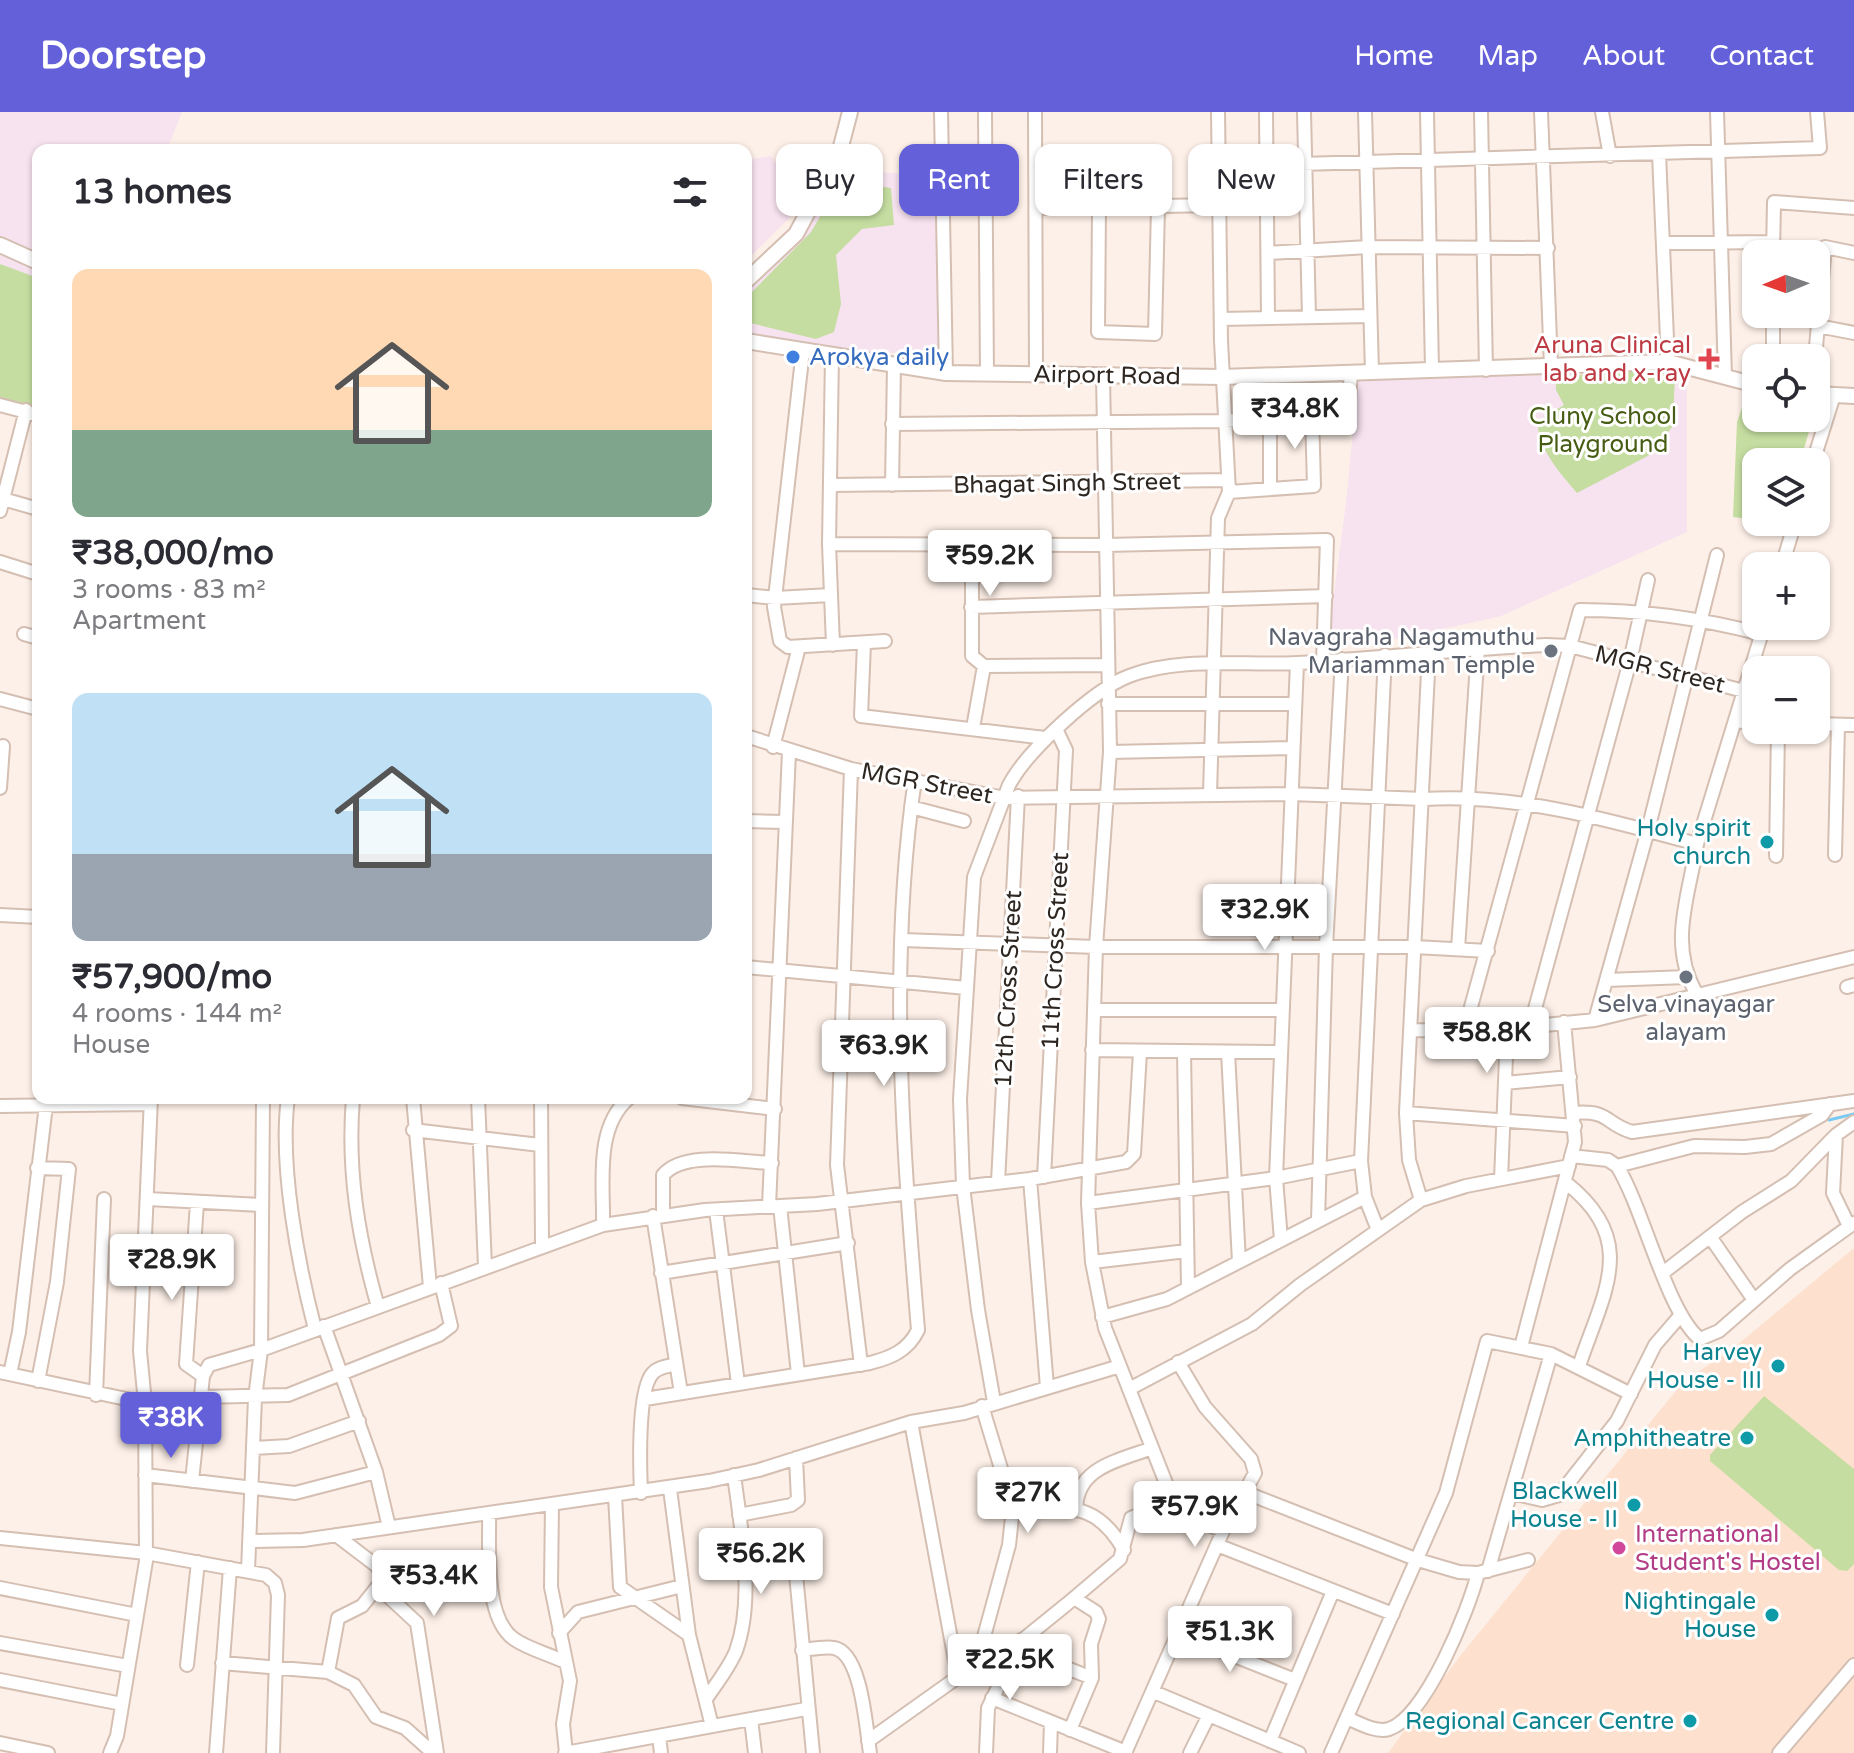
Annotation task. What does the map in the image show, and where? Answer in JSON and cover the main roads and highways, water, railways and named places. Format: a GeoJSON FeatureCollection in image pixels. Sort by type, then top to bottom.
{"type":"FeatureCollection","features":[{"type":"Feature","properties":{"kind":"waterway"},"geometry":{"type":"LineString","coordinates":[[1829,1120],[1854,1114]]}},
{"type":"Feature","properties":{"kind":"place","name":"Arokya daily"},"geometry":{"type":"Point","coordinates":[793,357]}},
{"type":"Feature","properties":{"kind":"place","name":"Aruna Clinical lab and x-ray"},"geometry":{"type":"Point","coordinates":[1709,359]}},
{"type":"Feature","properties":{"kind":"place","name":"Navagraha Nagamuthu Mariamman Temple"},"geometry":{"type":"Point","coordinates":[1551,651]}},
{"type":"Feature","properties":{"kind":"place","name":"Holy spirit church"},"geometry":{"type":"Point","coordinates":[1767,842]}},
{"type":"Feature","properties":{"kind":"place","name":"Selva vinayagar alayam"},"geometry":{"type":"Point","coordinates":[1686,977]}},
{"type":"Feature","properties":{"kind":"place","name":"Harvey House - III"},"geometry":{"type":"Point","coordinates":[1778,1366]}},
{"type":"Feature","properties":{"kind":"place","name":"Amphitheatre"},"geometry":{"type":"Point","coordinates":[1747,1438]}},
{"type":"Feature","properties":{"kind":"place","name":"Blackwell House - II"},"geometry":{"type":"Point","coordinates":[1634,1505]}},
{"type":"Feature","properties":{"kind":"place","name":"International Student's Hostel"},"geometry":{"type":"Point","coordinates":[1619,1548]}},
{"type":"Feature","properties":{"kind":"place","name":"Nightingale House"},"geometry":{"type":"Point","coordinates":[1772,1615]}},
{"type":"Feature","properties":{"kind":"place","name":"Regional Cancer Centre"},"geometry":{"type":"Point","coordinates":[1690,1721]}},
{"type":"Feature","properties":{"kind":"park label","name":"Cluny School Playground"},"geometry":{"type":"Point","coordinates":[1603,430]}}]}
